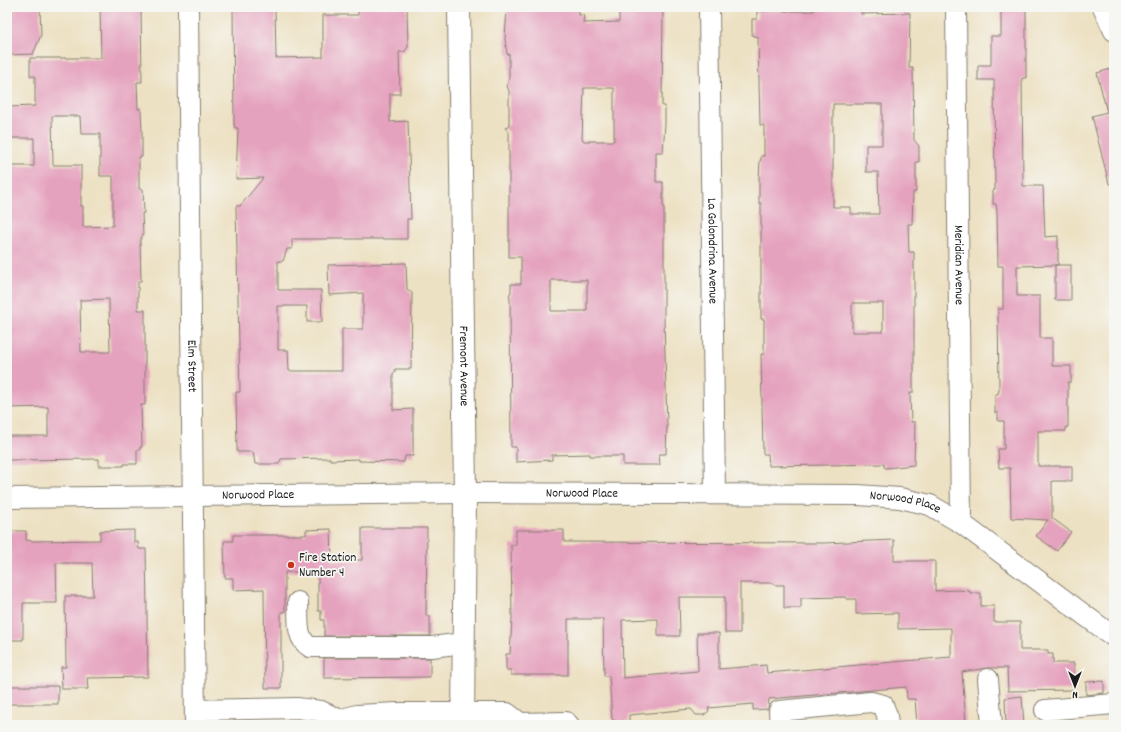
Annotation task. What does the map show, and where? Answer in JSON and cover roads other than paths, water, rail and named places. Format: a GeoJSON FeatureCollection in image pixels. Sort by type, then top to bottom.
{"type":"FeatureCollection","features":[{"type":"Feature","properties":{"kind":"main road","name":"Fremont Avenue"},"geometry":{"type":"LineString","coordinates":[[459,7],[464,493],[463,720]]}},
{"type":"Feature","properties":{"kind":"street","name":"Elm Street"},"geometry":{"type":"LineString","coordinates":[[188,7],[195,718]]}},
{"type":"Feature","properties":{"kind":"street","name":"La Golondrina Avenue"},"geometry":{"type":"LineString","coordinates":[[709,7],[715,494]]}},
{"type":"Feature","properties":{"kind":"street","name":"Meridian Avenue"},"geometry":{"type":"LineString","coordinates":[[956,7],[961,523]]}},
{"type":"Feature","properties":{"kind":"street"},"geometry":{"type":"LineString","coordinates":[[1103,7],[1114,31]]}},
{"type":"Feature","properties":{"kind":"street","name":"Norwood Place"},"geometry":{"type":"LineString","coordinates":[[7,498],[464,493],[858,495],[900,498],[930,505],[961,523],[1114,637]]}},
{"type":"Feature","properties":{"kind":"street"},"geometry":{"type":"LineString","coordinates":[[298,602],[299,634],[303,643],[310,647],[432,647],[463,643]]}},
{"type":"Feature","properties":{"kind":"street"},"geometry":{"type":"LineString","coordinates":[[988,679],[992,725]]}},
{"type":"Feature","properties":{"kind":"street"},"geometry":{"type":"LineString","coordinates":[[780,725],[779,711],[871,702],[883,705],[888,715],[888,725]]}},
{"type":"Feature","properties":{"kind":"street"},"geometry":{"type":"LineString","coordinates":[[1045,710],[1114,704]]}},
{"type":"Feature","properties":{"kind":"street"},"geometry":{"type":"LineString","coordinates":[[195,718],[297,708],[320,711],[347,724]]}},
{"type":"Feature","properties":{"kind":"street"},"geometry":{"type":"LineString","coordinates":[[347,724],[346,718],[357,715],[397,719],[463,720],[507,713],[520,723],[566,722],[569,725]]}},
{"type":"Feature","properties":{"kind":"place","name":"Fire Station Number 4"},"geometry":{"type":"Point","coordinates":[291,565]}}]}
